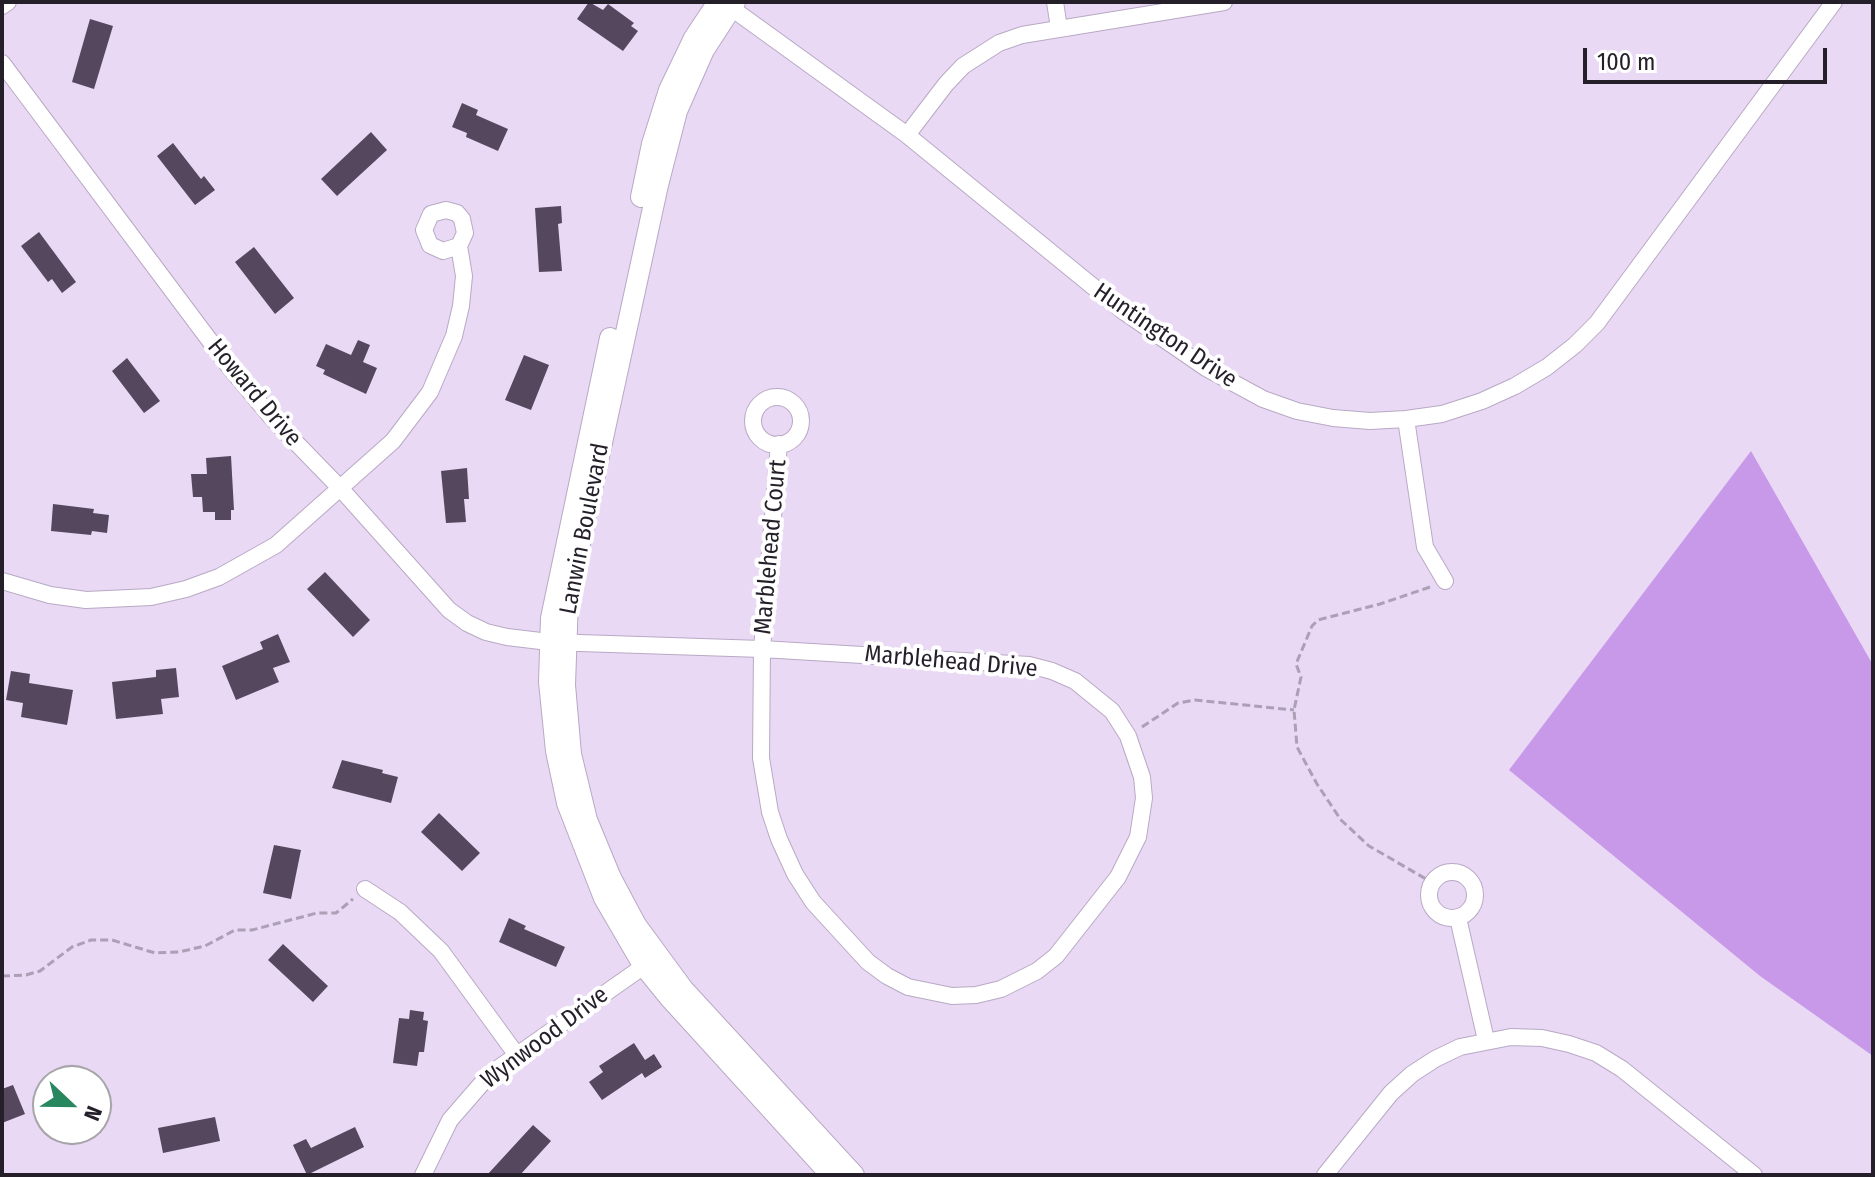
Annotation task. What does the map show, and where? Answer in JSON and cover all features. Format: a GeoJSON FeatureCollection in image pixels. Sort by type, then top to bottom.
{"type":"FeatureCollection","features":[{"type":"Feature","properties":{"kind":"street"},"geometry":{"type":"LineString","coordinates":[[2,6],[8,2]]}},
{"type":"Feature","properties":{"kind":"street"},"geometry":{"type":"LineString","coordinates":[[1055,2],[1059,28]]}},
{"type":"Feature","properties":{"kind":"street"},"geometry":{"type":"LineString","coordinates":[[907,135],[963,66],[981,53],[1022,35],[1224,2]]}},
{"type":"Feature","properties":{"kind":"street","name":"Huntington Drive"},"geometry":{"type":"LineString","coordinates":[[726,3],[907,135],[1123,311],[1230,383],[1297,411],[1370,421],[1442,414],[1482,401],[1526,380],[1575,345],[1597,323],[1834,2]]}},
{"type":"Feature","properties":{"kind":"street","name":"Lanwin Boulevard"},"geometry":{"type":"LineString","coordinates":[[726,3],[694,38],[669,90],[652,144],[555,589],[556,643],[549,682],[556,751],[567,803],[604,898],[650,961],[669,997],[831,1175]]}},
{"type":"Feature","properties":{"kind":"street","name":"Howard Drive"},"geometry":{"type":"LineString","coordinates":[[2,63],[231,369],[272,418],[341,489],[449,610],[486,632],[556,643]]}},
{"type":"Feature","properties":{"kind":"street"},"geometry":{"type":"LineString","coordinates":[[2,581],[50,595],[86,600],[136,599],[186,589],[250,562],[276,545],[393,441],[413,418],[444,365],[461,306],[464,276],[459,246]]}},
{"type":"Feature","properties":{"kind":"street"},"geometry":{"type":"LineString","coordinates":[[1406,419],[1425,547],[1445,581]]}},
{"type":"Feature","properties":{"kind":"street","name":"Marblehead Court"},"geometry":{"type":"LineString","coordinates":[[762,649],[779,444]]}},
{"type":"Feature","properties":{"kind":"street","name":"Marblehead Drive"},"geometry":{"type":"LineString","coordinates":[[556,643],[762,649],[1029,665],[1075,681],[1112,711],[1128,736],[1142,777],[1144,798],[1138,837],[1118,877],[1056,956],[1037,971],[1001,989],[976,995],[931,993],[908,987],[868,962],[813,902],[795,874],[779,839],[763,779],[762,649]]}},
{"type":"Feature","properties":{"kind":"street"},"geometry":{"type":"LineString","coordinates":[[1451,872],[1471,881],[1476,894],[1475,902],[1465,915],[1458,918],[1444,917],[1431,905],[1429,892],[1438,877],[1451,872]]}},
{"type":"Feature","properties":{"kind":"street"},"geometry":{"type":"LineString","coordinates":[[365,889],[400,912],[441,951],[516,1054]]}},
{"type":"Feature","properties":{"kind":"street"},"geometry":{"type":"LineString","coordinates":[[1458,918],[1486,1040]]}},
{"type":"Feature","properties":{"kind":"street","name":"Lanwin Boulevard"},"geometry":{"type":"LineString","coordinates":[[650,961],[683,989],[854,1175]]}},
{"type":"Feature","properties":{"kind":"street","name":"Wynwood Drive"},"geometry":{"type":"LineString","coordinates":[[423,1175],[450,1120],[490,1074],[650,961]]}},
{"type":"Feature","properties":{"kind":"street"},"geometry":{"type":"LineString","coordinates":[[1325,1175],[1391,1093],[1412,1074],[1460,1047],[1511,1037],[1542,1038],[1596,1053],[1622,1069],[1754,1175]]}},
{"type":"Feature","properties":{"kind":"path"},"geometry":{"type":"LineString","coordinates":[[1433,883],[1369,846],[1341,820],[1297,747],[1294,710],[1301,677],[1296,664],[1312,626],[1318,620],[1380,604],[1445,581]]}},
{"type":"Feature","properties":{"kind":"path"},"geometry":{"type":"LineString","coordinates":[[1128,736],[1178,703],[1195,700],[1294,710]]}},
{"type":"Feature","properties":{"kind":"path"},"geometry":{"type":"LineString","coordinates":[[2,976],[40,971],[72,947],[91,940],[112,940],[155,953],[205,946],[235,930],[252,930],[317,913],[336,913],[365,889]]}},
{"type":"Feature","properties":{"kind":"shaded area"},"geometry":{"type":"Polygon","coordinates":[[[1751,451],[1873,665],[1873,1056],[1760,976],[1509,770],[1751,451]]]}},
{"type":"Feature","properties":{"kind":"building"},"geometry":{"type":"Polygon","coordinates":[[[589,2],[603,10],[608,4],[634,23],[631,26],[638,31],[623,51],[577,19],[589,2]]]}},
{"type":"Feature","properties":{"kind":"building"},"geometry":{"type":"Polygon","coordinates":[[[90,19],[113,26],[94,89],[72,82],[90,19]]]}},
{"type":"Feature","properties":{"kind":"building"},"geometry":{"type":"Polygon","coordinates":[[[462,103],[478,110],[476,115],[508,129],[498,151],[452,127],[462,103]]]}},
{"type":"Feature","properties":{"kind":"building"},"geometry":{"type":"Polygon","coordinates":[[[371,132],[387,150],[337,196],[321,179],[371,132]]]}},
{"type":"Feature","properties":{"kind":"building"},"geometry":{"type":"Polygon","coordinates":[[[173,143],[201,179],[204,176],[215,190],[195,205],[157,156],[173,143]]]}},
{"type":"Feature","properties":{"kind":"building"},"geometry":{"type":"Polygon","coordinates":[[[561,206],[562,223],[558,224],[562,271],[539,272],[535,208],[561,206]]]}},
{"type":"Feature","properties":{"kind":"building"},"geometry":{"type":"Polygon","coordinates":[[[39,232],[76,282],[62,293],[52,279],[48,282],[21,246],[39,232]]]}},
{"type":"Feature","properties":{"kind":"building"},"geometry":{"type":"Polygon","coordinates":[[[254,247],[294,298],[275,314],[235,262],[254,247]]]}},
{"type":"Feature","properties":{"kind":"building"},"geometry":{"type":"Polygon","coordinates":[[[358,340],[370,345],[363,362],[377,368],[366,394],[323,374],[325,370],[316,366],[326,344],[351,355],[358,340]]]}},
{"type":"Feature","properties":{"kind":"building"},"geometry":{"type":"Polygon","coordinates":[[[524,355],[549,365],[531,410],[505,400],[524,355]]]}},
{"type":"Feature","properties":{"kind":"building"},"geometry":{"type":"Polygon","coordinates":[[[127,358],[160,401],[144,413],[112,371],[127,358]]]}},
{"type":"Feature","properties":{"kind":"building"},"geometry":{"type":"Polygon","coordinates":[[[231,456],[234,510],[231,510],[231,520],[215,520],[215,512],[203,512],[202,497],[193,497],[191,474],[207,474],[206,458],[231,456]]]}},
{"type":"Feature","properties":{"kind":"building"},"geometry":{"type":"Polygon","coordinates":[[[467,468],[469,499],[464,499],[466,522],[446,523],[441,471],[467,468]]]}},
{"type":"Feature","properties":{"kind":"building"},"geometry":{"type":"Polygon","coordinates":[[[53,504],[94,509],[93,513],[109,515],[107,533],[92,531],[91,535],[51,531],[53,504]]]}},
{"type":"Feature","properties":{"kind":"building"},"geometry":{"type":"Polygon","coordinates":[[[325,572],[370,620],[353,637],[307,589],[325,572]]]}},
{"type":"Feature","properties":{"kind":"building"},"geometry":{"type":"Polygon","coordinates":[[[278,634],[290,662],[273,668],[279,682],[236,700],[222,666],[263,649],[260,642],[278,634]]]}},
{"type":"Feature","properties":{"kind":"building"},"geometry":{"type":"Polygon","coordinates":[[[176,668],[179,697],[161,699],[163,714],[116,719],[112,682],[156,677],[156,670],[176,668]]]}},
{"type":"Feature","properties":{"kind":"building"},"geometry":{"type":"Polygon","coordinates":[[[11,671],[30,674],[29,683],[73,690],[67,725],[21,717],[23,703],[6,700],[11,671]]]}},
{"type":"Feature","properties":{"kind":"building"},"geometry":{"type":"Polygon","coordinates":[[[342,760],[398,777],[391,803],[332,788],[342,760]]]}},
{"type":"Feature","properties":{"kind":"building"},"geometry":{"type":"Polygon","coordinates":[[[439,813],[480,853],[462,871],[421,832],[439,813]]]}},
{"type":"Feature","properties":{"kind":"building"},"geometry":{"type":"Polygon","coordinates":[[[274,845],[301,850],[291,899],[263,893],[274,845]]]}},
{"type":"Feature","properties":{"kind":"building"},"geometry":{"type":"Polygon","coordinates":[[[509,918],[526,926],[524,929],[565,947],[556,967],[499,942],[509,918]]]}},
{"type":"Feature","properties":{"kind":"building"},"geometry":{"type":"Polygon","coordinates":[[[283,944],[328,986],[313,1002],[268,960],[283,944]]]}},
{"type":"Feature","properties":{"kind":"building"},"geometry":{"type":"Polygon","coordinates":[[[410,1010],[424,1012],[423,1020],[428,1021],[424,1052],[419,1052],[417,1066],[393,1063],[399,1018],[409,1019],[410,1010]]]}},
{"type":"Feature","properties":{"kind":"building"},"geometry":{"type":"Polygon","coordinates":[[[634,1043],[645,1060],[654,1054],[662,1067],[645,1078],[642,1073],[602,1100],[589,1082],[603,1072],[599,1066],[634,1043]]]}},
{"type":"Feature","properties":{"kind":"building"},"geometry":{"type":"Polygon","coordinates":[[[13,1085],[25,1114],[2,1123],[2,1089],[13,1085]]]}},
{"type":"Feature","properties":{"kind":"building"},"geometry":{"type":"Polygon","coordinates":[[[215,1117],[220,1141],[163,1153],[158,1128],[215,1117]]]}},
{"type":"Feature","properties":{"kind":"building"},"geometry":{"type":"Polygon","coordinates":[[[533,1125],[551,1141],[520,1175],[487,1175],[533,1125]]]}},
{"type":"Feature","properties":{"kind":"building"},"geometry":{"type":"Polygon","coordinates":[[[355,1127],[364,1147],[307,1175],[293,1145],[306,1139],[311,1148],[355,1127]]]}}]}
